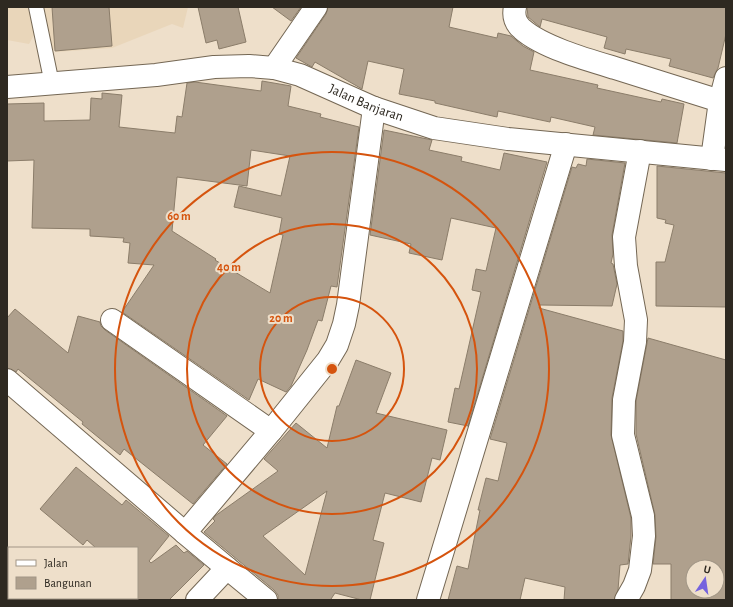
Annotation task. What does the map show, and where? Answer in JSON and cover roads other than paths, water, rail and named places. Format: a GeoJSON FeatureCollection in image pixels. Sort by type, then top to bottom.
{"type":"FeatureCollection","features":[{"type":"Feature","properties":{"kind":"street"},"geometry":{"type":"LineString","coordinates":[[274,68],[316,7]]}},
{"type":"Feature","properties":{"kind":"street"},"geometry":{"type":"LineString","coordinates":[[515,7],[514,17],[517,24],[536,39],[579,57],[720,101]]}},
{"type":"Feature","properties":{"kind":"street","name":"Jalan Banjaran"},"geometry":{"type":"LineString","coordinates":[[7,87],[156,74],[214,67],[250,66],[274,68],[300,75],[374,108],[434,128],[508,138],[719,159]]}},
{"type":"Feature","properties":{"kind":"street"},"geometry":{"type":"LineString","coordinates":[[719,159],[720,101],[726,78]]}},
{"type":"Feature","properties":{"kind":"street"},"geometry":{"type":"LineString","coordinates":[[185,533],[271,431],[328,360],[337,345],[344,324],[351,286],[374,108]]}},
{"type":"Feature","properties":{"kind":"street"},"geometry":{"type":"LineString","coordinates":[[428,600],[566,144]]}},
{"type":"Feature","properties":{"kind":"street"},"geometry":{"type":"LineString","coordinates":[[626,600],[634,586],[640,570],[644,536],[643,516],[623,435],[624,400],[635,342],[636,320],[626,266],[624,237],[640,151]]}},
{"type":"Feature","properties":{"kind":"street"},"geometry":{"type":"LineString","coordinates":[[112,320],[271,431]]}},
{"type":"Feature","properties":{"kind":"street"},"geometry":{"type":"LineString","coordinates":[[7,380],[185,533],[266,600]]}},
{"type":"Feature","properties":{"kind":"street"},"geometry":{"type":"LineString","coordinates":[[197,600],[227,568]]}},
{"type":"Feature","properties":{"kind":"lane"},"geometry":{"type":"LineString","coordinates":[[36,7],[52,84]]}}]}
